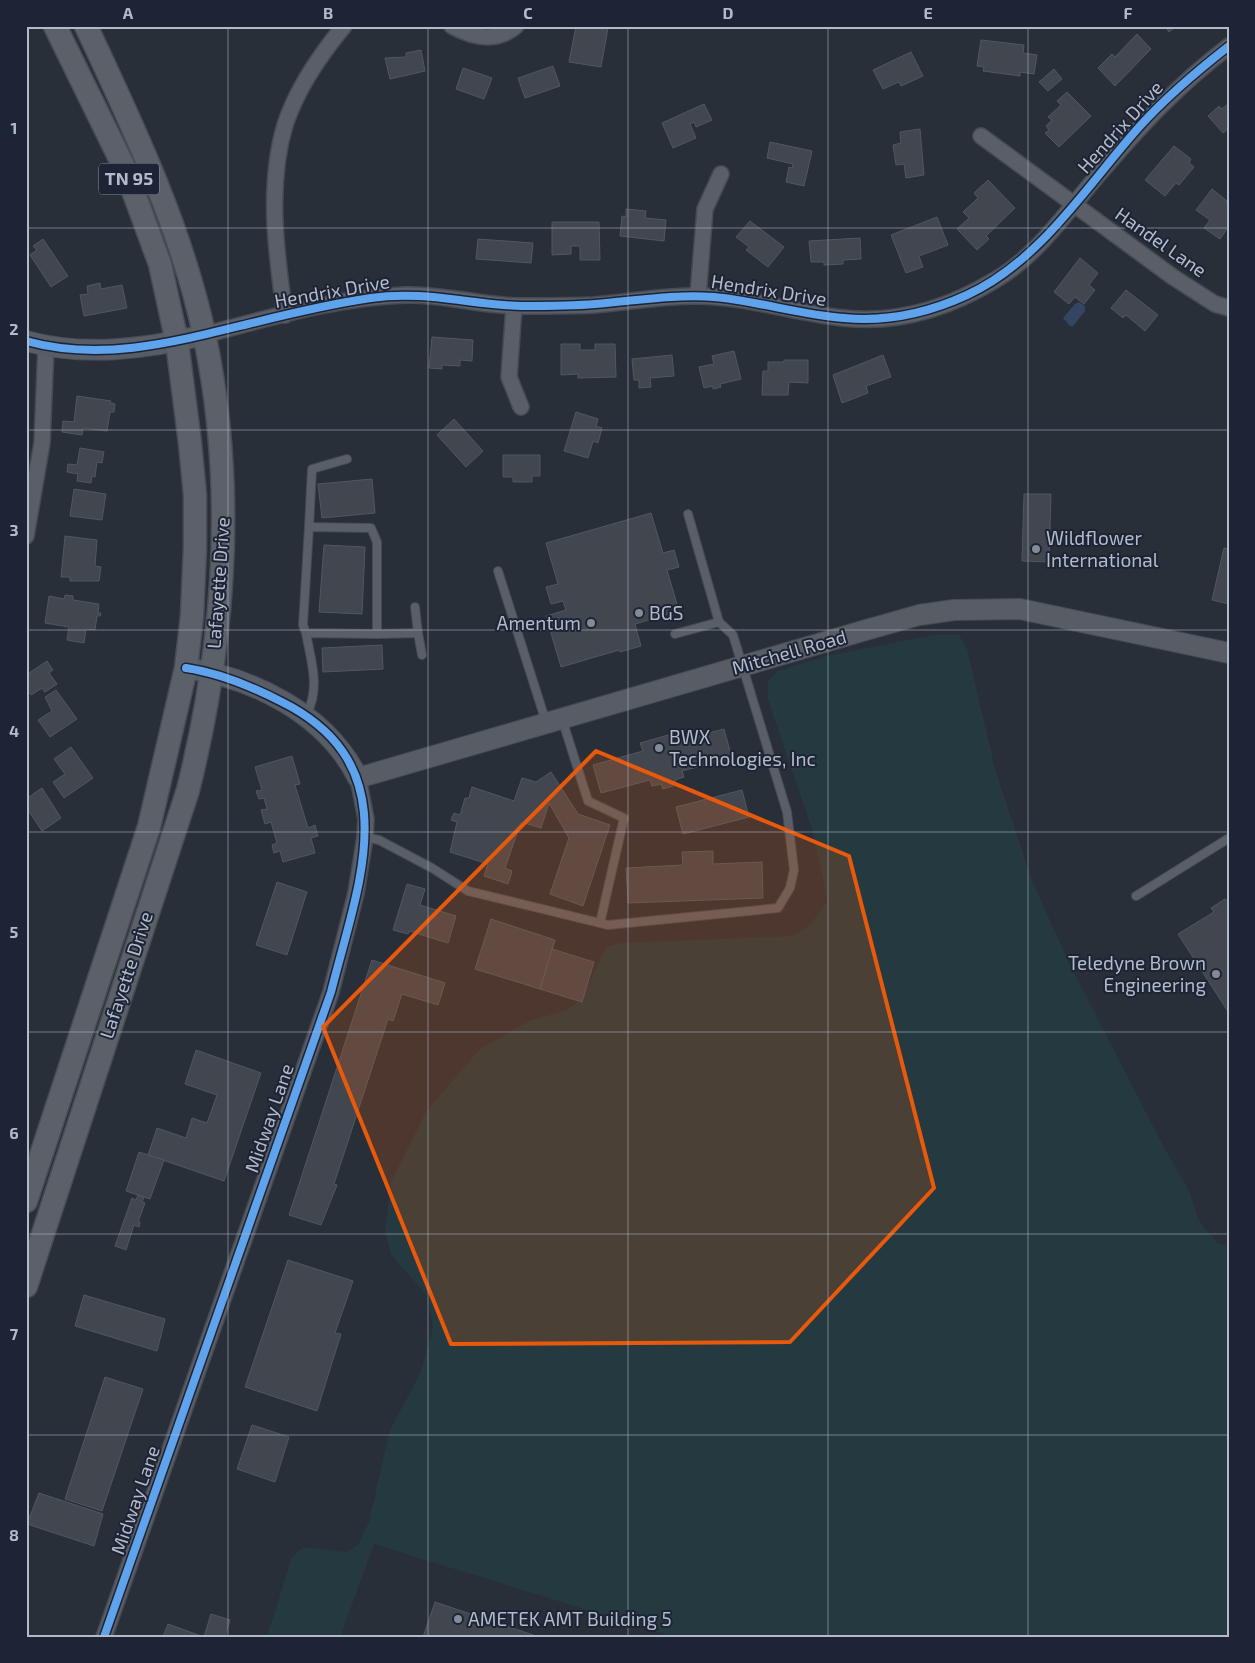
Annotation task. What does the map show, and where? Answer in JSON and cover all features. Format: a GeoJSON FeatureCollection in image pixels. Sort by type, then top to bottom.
{"type":"FeatureCollection","features":[{"type":"Feature","properties":{"kind":"main road","name":"Lafayette Drive"},"geometry":{"type":"LineString","coordinates":[[26,1201],[149,827],[186,668],[195,557],[195,496],[177,342],[160,264],[125,169],[55,26]]}},
{"type":"Feature","properties":{"kind":"main road","name":"Lafayette Drive"},"geometry":{"type":"LineString","coordinates":[[26,1286],[188,790],[204,719],[212,672],[222,588],[224,478],[204,335],[187,274],[159,190],[86,26]]}},
{"type":"Feature","properties":{"kind":"main road"},"geometry":{"type":"LineString","coordinates":[[26,1208],[49,1216]]}},
{"type":"Feature","properties":{"kind":"street"},"geometry":{"type":"LineString","coordinates":[[285,315],[277,261],[275,207],[279,155],[285,125],[295,99],[316,62],[344,26]]}},
{"type":"Feature","properties":{"kind":"street"},"geometry":{"type":"LineString","coordinates":[[452,26],[468,35],[482,38],[505,35],[516,26]]}},
{"type":"Feature","properties":{"kind":"street","name":"Hendrix Drive"},"geometry":{"type":"LineString","coordinates":[[204,335],[285,315],[373,298],[406,295],[440,296],[514,306],[592,305],[698,296],[844,318],[892,318],[927,311],[967,295],[998,279],[1033,250],[1140,125],[1168,97],[1229,46]]}},
{"type":"Feature","properties":{"kind":"street","name":"Handel Lane"},"geometry":{"type":"LineString","coordinates":[[981,136],[1173,276],[1216,304],[1229,308]]}},
{"type":"Feature","properties":{"kind":"street"},"geometry":{"type":"LineString","coordinates":[[698,296],[705,209],[722,174]]}},
{"type":"Feature","properties":{"kind":"street"},"geometry":{"type":"LineString","coordinates":[[514,306],[508,377],[521,407]]}},
{"type":"Feature","properties":{"kind":"street"},"geometry":{"type":"LineString","coordinates":[[26,340],[46,346],[111,351],[177,342],[204,335]]}},
{"type":"Feature","properties":{"kind":"street"},"geometry":{"type":"LineString","coordinates":[[26,536],[42,443],[46,346]]}},
{"type":"Feature","properties":{"kind":"street","name":"Mitchell Road"},"geometry":{"type":"LineString","coordinates":[[358,778],[554,719],[919,616],[968,609],[1020,609],[1229,652]]}},
{"type":"Feature","properties":{"kind":"street","name":"Midway Lane"},"geometry":{"type":"LineString","coordinates":[[104,1637],[331,992],[356,893],[365,837],[366,819],[358,778],[347,756],[337,744],[306,715],[263,693],[212,672],[186,668]]}},
{"type":"Feature","properties":{"kind":"lane"},"geometry":{"type":"LineString","coordinates":[[306,715],[314,698],[315,687],[306,633],[302,625],[312,469],[347,459]]}},
{"type":"Feature","properties":{"kind":"lane"},"geometry":{"type":"LineString","coordinates":[[365,837],[379,840],[425,864],[468,891],[608,925],[778,908],[790,888],[794,870],[787,812],[732,635],[719,622],[688,514]]}},
{"type":"Feature","properties":{"kind":"lane"},"geometry":{"type":"LineString","coordinates":[[309,527],[371,528],[377,542],[377,634]]}},
{"type":"Feature","properties":{"kind":"lane"},"geometry":{"type":"LineString","coordinates":[[498,571],[554,719],[588,801],[624,818],[600,923]]}},
{"type":"Feature","properties":{"kind":"lane"},"geometry":{"type":"LineString","coordinates":[[415,607],[422,655]]}},
{"type":"Feature","properties":{"kind":"lane"},"geometry":{"type":"LineString","coordinates":[[675,634],[719,622]]}},
{"type":"Feature","properties":{"kind":"lane"},"geometry":{"type":"LineString","coordinates":[[306,633],[418,633]]}},
{"type":"Feature","properties":{"kind":"lane"},"geometry":{"type":"LineString","coordinates":[[1136,896],[1229,838]]}},
{"type":"Feature","properties":{"kind":"highlighted area"},"geometry":{"type":"Polygon","coordinates":[[[596,751],[849,856],[934,1188],[790,1342],[451,1344],[323,1027],[596,751]]]}},
{"type":"Feature","properties":{"kind":"green space"},"geometry":{"type":"Polygon","coordinates":[[[934,635],[959,635],[967,649],[995,769],[1031,878],[1067,959],[1159,1138],[1189,1191],[1199,1221],[1218,1244],[1229,1245],[1229,1637],[675,1637],[374,1544],[340,1637],[267,1637],[292,1557],[304,1547],[346,1552],[358,1545],[369,1522],[390,1430],[420,1374],[433,1328],[428,1297],[391,1254],[385,1232],[391,1182],[426,1112],[479,1050],[529,1021],[567,1010],[582,999],[606,947],[621,943],[792,936],[810,925],[828,901],[812,829],[768,699],[768,681],[778,671],[827,656],[934,635]]]}},
{"type":"Feature","properties":{"kind":"water"},"geometry":{"type":"Polygon","coordinates":[[[1079,302],[1085,306],[1085,311],[1073,326],[1070,326],[1063,318],[1079,302]]]}},
{"type":"Feature","properties":{"kind":"building"},"geometry":{"type":"Polygon","coordinates":[[[576,26],[608,28],[601,67],[569,62],[576,26]]]}},
{"type":"Feature","properties":{"kind":"building"},"geometry":{"type":"Polygon","coordinates":[[[1165,26],[1176,26],[1169,32],[1165,26]]]}},
{"type":"Feature","properties":{"kind":"building"},"geometry":{"type":"Polygon","coordinates":[[[1137,34],[1151,49],[1115,86],[1098,68],[1112,54],[1115,57],[1137,34]]]}},
{"type":"Feature","properties":{"kind":"building"},"geometry":{"type":"Polygon","coordinates":[[[981,40],[1024,45],[1023,53],[1037,55],[1034,74],[1020,72],[1020,76],[983,71],[984,67],[977,66],[981,40]]]}},
{"type":"Feature","properties":{"kind":"building"},"geometry":{"type":"Polygon","coordinates":[[[421,50],[425,71],[390,79],[385,58],[406,57],[406,53],[421,50]]]}},
{"type":"Feature","properties":{"kind":"building"},"geometry":{"type":"Polygon","coordinates":[[[911,52],[923,76],[901,86],[899,82],[883,89],[873,70],[911,52]]]}},
{"type":"Feature","properties":{"kind":"building"},"geometry":{"type":"Polygon","coordinates":[[[553,66],[560,86],[525,98],[518,78],[553,66]]]}},
{"type":"Feature","properties":{"kind":"building"},"geometry":{"type":"Polygon","coordinates":[[[463,68],[492,78],[484,99],[456,89],[463,68]]]}},
{"type":"Feature","properties":{"kind":"building"},"geometry":{"type":"Polygon","coordinates":[[[1054,69],[1062,79],[1048,91],[1039,82],[1054,69]]]}},
{"type":"Feature","properties":{"kind":"building"},"geometry":{"type":"Polygon","coordinates":[[[1067,92],[1091,116],[1059,147],[1045,133],[1049,130],[1046,126],[1052,120],[1048,117],[1061,105],[1057,101],[1067,92]]]}},
{"type":"Feature","properties":{"kind":"building"},"geometry":{"type":"Polygon","coordinates":[[[1229,103],[1229,128],[1223,133],[1208,116],[1219,106],[1222,109],[1229,103]]]}},
{"type":"Feature","properties":{"kind":"building"},"geometry":{"type":"Polygon","coordinates":[[[704,104],[712,120],[696,127],[694,122],[690,124],[696,138],[673,148],[662,123],[704,104]]]}},
{"type":"Feature","properties":{"kind":"building"},"geometry":{"type":"Polygon","coordinates":[[[920,129],[924,175],[906,178],[904,164],[896,165],[893,145],[901,143],[900,132],[920,129]]]}},
{"type":"Feature","properties":{"kind":"building"},"geometry":{"type":"Polygon","coordinates":[[[770,142],[812,151],[804,186],[786,182],[789,167],[792,168],[793,164],[767,158],[770,142]]]}},
{"type":"Feature","properties":{"kind":"building"},"geometry":{"type":"Polygon","coordinates":[[[1174,146],[1191,159],[1189,163],[1194,167],[1179,185],[1176,183],[1165,196],[1145,180],[1174,146]]]}},
{"type":"Feature","properties":{"kind":"building"},"geometry":{"type":"Polygon","coordinates":[[[988,180],[1015,208],[986,236],[989,239],[977,250],[957,229],[969,218],[963,212],[978,198],[974,193],[988,180]]]}},
{"type":"Feature","properties":{"kind":"building"},"geometry":{"type":"Polygon","coordinates":[[[1212,189],[1227,201],[1226,203],[1229,205],[1229,226],[1220,239],[1204,228],[1210,220],[1196,210],[1212,189]]]}},
{"type":"Feature","properties":{"kind":"building"},"geometry":{"type":"Polygon","coordinates":[[[626,209],[646,211],[645,218],[666,220],[664,241],[620,236],[622,216],[626,217],[626,209]]]}},
{"type":"Feature","properties":{"kind":"building"},"geometry":{"type":"Polygon","coordinates":[[[937,217],[948,245],[919,256],[923,267],[906,273],[891,235],[937,217]]]}},
{"type":"Feature","properties":{"kind":"building"},"geometry":{"type":"Polygon","coordinates":[[[750,221],[784,247],[768,267],[746,250],[749,247],[736,237],[750,221]]]}},
{"type":"Feature","properties":{"kind":"building"},"geometry":{"type":"Polygon","coordinates":[[[552,222],[599,222],[600,260],[580,260],[580,246],[571,246],[571,254],[552,255],[552,222]]]}},
{"type":"Feature","properties":{"kind":"building"},"geometry":{"type":"Polygon","coordinates":[[[860,238],[861,259],[843,260],[843,264],[824,265],[824,262],[811,262],[809,241],[860,238]]]}},
{"type":"Feature","properties":{"kind":"building"},"geometry":{"type":"Polygon","coordinates":[[[43,239],[68,276],[51,287],[30,255],[37,250],[33,246],[43,239]]]}},
{"type":"Feature","properties":{"kind":"building"},"geometry":{"type":"Polygon","coordinates":[[[478,239],[533,243],[531,263],[476,259],[478,239]]]}},
{"type":"Feature","properties":{"kind":"building"},"geometry":{"type":"Polygon","coordinates":[[[1080,258],[1098,273],[1089,285],[1095,290],[1084,304],[1075,297],[1069,304],[1054,292],[1080,258]]]}},
{"type":"Feature","properties":{"kind":"building"},"geometry":{"type":"Polygon","coordinates":[[[100,283],[101,289],[122,285],[127,308],[84,316],[80,295],[88,294],[87,286],[100,283]]]}},
{"type":"Feature","properties":{"kind":"building"},"geometry":{"type":"Polygon","coordinates":[[[1126,290],[1158,315],[1145,331],[1126,315],[1123,318],[1111,308],[1126,290]]]}},
{"type":"Feature","properties":{"kind":"building"},"geometry":{"type":"Polygon","coordinates":[[[432,337],[473,340],[472,361],[460,360],[460,366],[442,365],[442,369],[429,368],[432,337]]]}},
{"type":"Feature","properties":{"kind":"building"},"geometry":{"type":"Polygon","coordinates":[[[561,344],[580,344],[580,350],[595,350],[595,344],[615,344],[616,377],[578,378],[578,374],[561,375],[561,344]]]}},
{"type":"Feature","properties":{"kind":"building"},"geometry":{"type":"Polygon","coordinates":[[[734,351],[741,379],[720,384],[721,387],[713,389],[713,386],[704,388],[699,367],[714,364],[712,356],[734,351]]]}},
{"type":"Feature","properties":{"kind":"building"},"geometry":{"type":"Polygon","coordinates":[[[672,355],[674,376],[650,378],[651,387],[639,388],[639,380],[634,380],[632,359],[672,355]]]}},
{"type":"Feature","properties":{"kind":"building"},"geometry":{"type":"Polygon","coordinates":[[[883,355],[891,377],[866,386],[868,393],[842,403],[833,375],[883,355]]]}},
{"type":"Feature","properties":{"kind":"building"},"geometry":{"type":"Polygon","coordinates":[[[784,360],[808,360],[808,383],[789,382],[788,395],[762,395],[763,371],[768,371],[768,362],[784,362],[784,360]]]}},
{"type":"Feature","properties":{"kind":"building"},"geometry":{"type":"Polygon","coordinates":[[[77,396],[111,401],[110,403],[115,404],[114,412],[110,412],[107,431],[83,428],[82,435],[62,432],[63,421],[74,422],[77,396]]]}},
{"type":"Feature","properties":{"kind":"building"},"geometry":{"type":"Polygon","coordinates":[[[576,412],[598,419],[596,426],[602,428],[598,443],[593,441],[588,458],[564,451],[576,412]]]}},
{"type":"Feature","properties":{"kind":"building"},"geometry":{"type":"Polygon","coordinates":[[[454,419],[483,451],[466,467],[437,435],[454,419]]]}},
{"type":"Feature","properties":{"kind":"building"},"geometry":{"type":"Polygon","coordinates":[[[80,448],[104,452],[102,463],[97,462],[95,477],[92,476],[91,483],[77,481],[78,474],[67,472],[68,464],[77,465],[80,448]]]}},
{"type":"Feature","properties":{"kind":"building"},"geometry":{"type":"Polygon","coordinates":[[[503,455],[540,455],[540,476],[532,476],[532,482],[513,482],[513,477],[503,477],[503,455]]]}},
{"type":"Feature","properties":{"kind":"building"},"geometry":{"type":"Polygon","coordinates":[[[372,479],[375,513],[322,518],[318,484],[372,479]]]}},
{"type":"Feature","properties":{"kind":"building"},"geometry":{"type":"Polygon","coordinates":[[[74,489],[106,494],[102,520],[70,516],[74,489]]]}},
{"type":"Feature","properties":{"kind":"building"},"geometry":{"type":"Polygon","coordinates":[[[1024,494],[1051,494],[1049,562],[1022,561],[1024,494]]]}},
{"type":"Feature","properties":{"kind":"building"},"geometry":{"type":"Polygon","coordinates":[[[651,513],[663,553],[674,550],[679,567],[667,570],[679,611],[635,624],[641,646],[620,652],[619,650],[561,667],[546,616],[566,610],[563,601],[551,604],[546,587],[558,584],[546,543],[651,513]]]}},
{"type":"Feature","properties":{"kind":"building"},"geometry":{"type":"Polygon","coordinates":[[[65,536],[97,540],[95,566],[101,567],[99,581],[70,581],[70,577],[61,577],[65,536]]]}},
{"type":"Feature","properties":{"kind":"building"},"geometry":{"type":"Polygon","coordinates":[[[324,545],[365,547],[362,614],[319,612],[324,545]]]}},
{"type":"Feature","properties":{"kind":"building"},"geometry":{"type":"Polygon","coordinates":[[[1224,548],[1229,549],[1229,604],[1212,600],[1224,548]]]}},
{"type":"Feature","properties":{"kind":"building"},"geometry":{"type":"Polygon","coordinates":[[[65,595],[73,596],[73,600],[99,604],[98,613],[101,613],[100,616],[97,616],[95,630],[86,629],[84,643],[67,640],[69,627],[45,623],[49,596],[64,599],[65,595]]]}},
{"type":"Feature","properties":{"kind":"building"},"geometry":{"type":"Polygon","coordinates":[[[382,645],[383,669],[323,672],[322,648],[382,645]]]}},
{"type":"Feature","properties":{"kind":"building"},"geometry":{"type":"Polygon","coordinates":[[[47,661],[53,670],[49,673],[57,684],[45,692],[42,688],[31,695],[26,688],[26,675],[47,661]]]}},
{"type":"Feature","properties":{"kind":"building"},"geometry":{"type":"Polygon","coordinates":[[[56,690],[77,719],[50,737],[38,720],[52,711],[45,697],[56,690]]]}},
{"type":"Feature","properties":{"kind":"building"},"geometry":{"type":"Polygon","coordinates":[[[724,729],[732,758],[682,771],[684,777],[675,780],[676,785],[663,789],[661,784],[652,786],[650,780],[601,793],[593,765],[643,751],[640,743],[672,734],[674,742],[724,729]]]}},
{"type":"Feature","properties":{"kind":"building"},"geometry":{"type":"Polygon","coordinates":[[[71,747],[93,778],[64,798],[53,782],[65,774],[54,759],[71,747]]]}},
{"type":"Feature","properties":{"kind":"building"},"geometry":{"type":"Polygon","coordinates":[[[292,756],[300,784],[295,785],[308,828],[315,825],[318,836],[311,838],[315,853],[283,862],[280,851],[274,853],[272,845],[277,843],[271,822],[265,824],[261,810],[267,809],[264,798],[259,799],[256,791],[262,790],[255,767],[292,756]]]}},
{"type":"Feature","properties":{"kind":"building"},"geometry":{"type":"Polygon","coordinates":[[[551,772],[578,814],[610,825],[583,906],[550,894],[569,838],[549,803],[541,828],[521,822],[505,868],[512,871],[508,884],[484,876],[488,864],[450,852],[457,822],[451,820],[454,813],[460,815],[465,798],[469,798],[472,787],[514,801],[522,778],[536,782],[551,772]]]}},
{"type":"Feature","properties":{"kind":"building"},"geometry":{"type":"Polygon","coordinates":[[[42,788],[61,818],[42,831],[26,807],[26,799],[42,788]]]}},
{"type":"Feature","properties":{"kind":"building"},"geometry":{"type":"Polygon","coordinates":[[[742,790],[749,817],[683,834],[676,807],[742,790]]]}},
{"type":"Feature","properties":{"kind":"building"},"geometry":{"type":"Polygon","coordinates":[[[713,851],[713,864],[762,862],[763,898],[628,903],[626,868],[683,865],[682,852],[713,851]]]}},
{"type":"Feature","properties":{"kind":"building"},"geometry":{"type":"Polygon","coordinates":[[[277,882],[307,892],[287,955],[256,945],[277,882]]]}},
{"type":"Feature","properties":{"kind":"building"},"geometry":{"type":"Polygon","coordinates":[[[407,884],[425,889],[420,905],[456,916],[448,943],[409,931],[408,934],[393,930],[407,884]]]}},
{"type":"Feature","properties":{"kind":"building","name":"Teledyne Brown Engineering"},"geometry":{"type":"Polygon","coordinates":[[[1225,899],[1229,902],[1229,1013],[1178,934],[1214,912],[1211,908],[1225,899]]]}},
{"type":"Feature","properties":{"kind":"building"},"geometry":{"type":"Polygon","coordinates":[[[491,919],[555,940],[540,989],[475,969],[491,919]]]}},
{"type":"Feature","properties":{"kind":"building"},"geometry":{"type":"Polygon","coordinates":[[[552,949],[594,962],[582,1002],[540,989],[552,949]]]}},
{"type":"Feature","properties":{"kind":"building"},"geometry":{"type":"Polygon","coordinates":[[[372,960],[445,983],[438,1005],[402,994],[393,1021],[388,1019],[334,1184],[337,1185],[321,1225],[289,1215],[372,960]]]}},
{"type":"Feature","properties":{"kind":"building"},"geometry":{"type":"Polygon","coordinates":[[[196,1050],[261,1073],[224,1181],[148,1155],[157,1128],[186,1138],[192,1118],[207,1123],[217,1095],[185,1084],[196,1050]]]}},
{"type":"Feature","properties":{"kind":"building"},"geometry":{"type":"Polygon","coordinates":[[[139,1152],[164,1160],[150,1199],[126,1191],[139,1152]]]}},
{"type":"Feature","properties":{"kind":"building"},"geometry":{"type":"Polygon","coordinates":[[[138,1195],[144,1197],[142,1202],[145,1203],[138,1222],[140,1222],[139,1227],[134,1225],[126,1250],[115,1246],[132,1198],[136,1200],[138,1195]]]}},
{"type":"Feature","properties":{"kind":"building"},"geometry":{"type":"Polygon","coordinates":[[[288,1260],[353,1281],[335,1333],[341,1334],[317,1411],[245,1387],[288,1260]]]}},
{"type":"Feature","properties":{"kind":"building"},"geometry":{"type":"Polygon","coordinates":[[[84,1295],[165,1319],[157,1351],[75,1326],[84,1295]]]}},
{"type":"Feature","properties":{"kind":"building"},"geometry":{"type":"Polygon","coordinates":[[[105,1377],[143,1389],[102,1511],[65,1499],[105,1377]]]}},
{"type":"Feature","properties":{"kind":"building"},"geometry":{"type":"Polygon","coordinates":[[[252,1425],[289,1437],[275,1482],[237,1469],[252,1425]]]}},
{"type":"Feature","properties":{"kind":"building"},"geometry":{"type":"Polygon","coordinates":[[[39,1493],[103,1514],[94,1546],[27,1524],[39,1493]]]}},
{"type":"Feature","properties":{"kind":"building","name":"AMETEK AMT Building 5"},"geometry":{"type":"Polygon","coordinates":[[[435,1602],[539,1637],[423,1637],[435,1602]]]}},
{"type":"Feature","properties":{"kind":"building"},"geometry":{"type":"Polygon","coordinates":[[[211,1614],[230,1620],[225,1637],[204,1637],[211,1614]]]}},
{"type":"Feature","properties":{"kind":"building"},"geometry":{"type":"Polygon","coordinates":[[[168,1624],[204,1637],[163,1637],[168,1624]]]}},
{"type":"Feature","properties":{"kind":"cycle path"},"geometry":{"type":"LineString","coordinates":[[26,341],[82,350],[138,347],[193,337],[324,306],[391,296],[429,297],[522,306],[586,305],[699,296],[747,302],[812,314],[860,319],[907,315],[937,307],[967,295],[994,280],[1018,263],[1061,220],[1150,115],[1183,84],[1229,46]]}},
{"type":"Feature","properties":{"kind":"cycle path"},"geometry":{"type":"LineString","coordinates":[[104,1637],[331,992],[353,910],[361,870],[365,831],[361,793],[347,759],[322,728],[282,702],[259,691],[223,677],[186,668]]}},
{"type":"Feature","properties":{"kind":"place","name":"Wildflower International"},"geometry":{"type":"Point","coordinates":[1036,549]}},
{"type":"Feature","properties":{"kind":"place","name":"BGS"},"geometry":{"type":"Point","coordinates":[639,613]}},
{"type":"Feature","properties":{"kind":"place","name":"Amentum"},"geometry":{"type":"Point","coordinates":[591,623]}},
{"type":"Feature","properties":{"kind":"place","name":"BWX Technologies, Inc"},"geometry":{"type":"Point","coordinates":[659,748]}},
{"type":"Feature","properties":{"kind":"place","name":"Teledyne Brown Engineering"},"geometry":{"type":"Point","coordinates":[1216,974]}},
{"type":"Feature","properties":{"kind":"place","name":"AMETEK AMT Building 5"},"geometry":{"type":"Point","coordinates":[458,1619]}}]}
